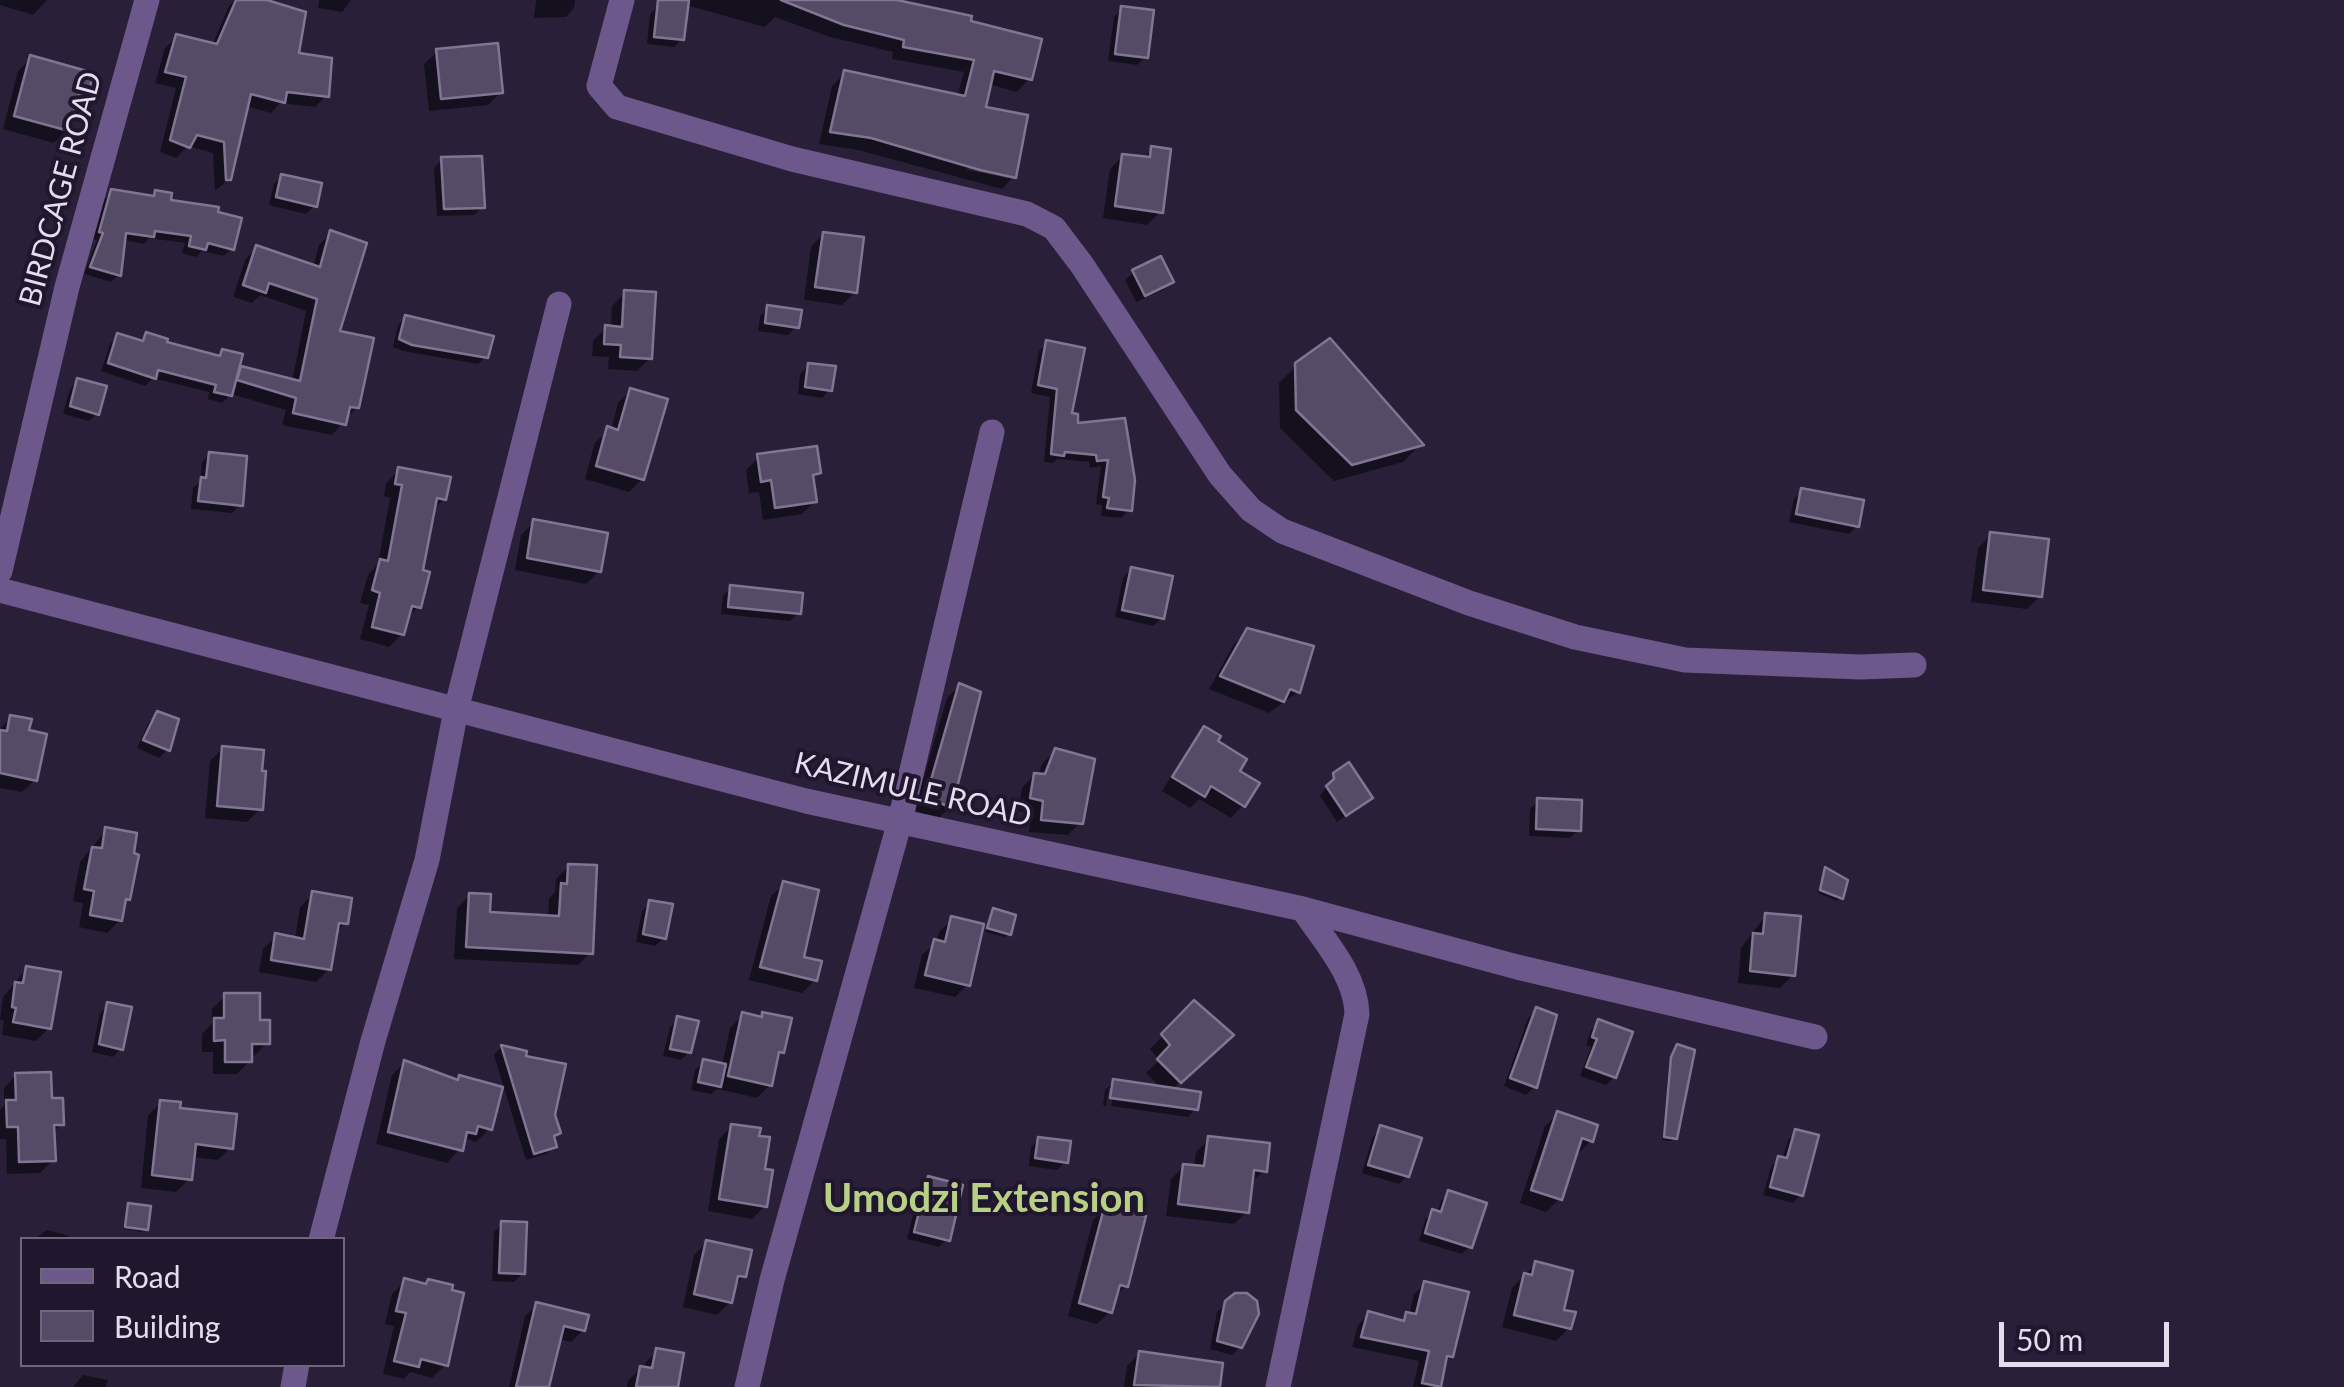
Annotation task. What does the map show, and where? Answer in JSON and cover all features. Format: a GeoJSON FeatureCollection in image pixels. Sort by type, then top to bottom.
{"type":"FeatureCollection","features":[{"type":"Feature","properties":{"kind":"street","name":"BIRDCAGE ROAD"},"geometry":{"type":"LineString","coordinates":[[0,571],[67,287],[147,0]]}},
{"type":"Feature","properties":{"kind":"street"},"geometry":{"type":"LineString","coordinates":[[622,0],[599,86],[617,107],[792,159],[1026,214],[1054,228],[1132,338],[1220,474],[1250,510],[1282,531],[1469,603],[1575,638],[1684,660],[1860,667],[1914,665]]}},
{"type":"Feature","properties":{"kind":"street"},"geometry":{"type":"LineString","coordinates":[[322,1237],[373,1040],[426,860],[456,710],[558,304]]}},
{"type":"Feature","properties":{"kind":"street"},"geometry":{"type":"LineString","coordinates":[[746,1387],[900,820],[992,432]]}},
{"type":"Feature","properties":{"kind":"street","name":"KAZIMULE ROAD"},"geometry":{"type":"LineString","coordinates":[[0,590],[806,801],[1303,910],[1517,967],[1815,1036]]}},
{"type":"Feature","properties":{"kind":"street"},"geometry":{"type":"LineString","coordinates":[[1278,1387],[1358,1014],[1356,995],[1346,972],[1303,910]]}},
{"type":"Feature","properties":{"kind":"building"},"geometry":{"type":"Polygon","coordinates":[[[236,0],[267,0],[306,12],[299,53],[332,58],[329,97],[287,92],[285,103],[251,94],[231,180],[226,180],[224,142],[197,135],[190,148],[170,140],[186,77],[165,72],[176,34],[217,44],[236,0]]]}},
{"type":"Feature","properties":{"kind":"building"},"geometry":{"type":"Polygon","coordinates":[[[658,0],[689,0],[684,40],[654,37],[658,0]]]}},
{"type":"Feature","properties":{"kind":"building"},"geometry":{"type":"Polygon","coordinates":[[[781,0],[897,0],[972,16],[971,21],[1042,39],[1032,80],[994,71],[986,107],[1028,115],[1016,178],[871,138],[830,132],[844,70],[965,96],[974,60],[903,47],[904,40],[844,25],[781,0]]]}},
{"type":"Feature","properties":{"kind":"building"},"geometry":{"type":"Polygon","coordinates":[[[1121,6],[1154,10],[1148,58],[1115,54],[1121,6]]]}},
{"type":"Feature","properties":{"kind":"building"},"geometry":{"type":"Polygon","coordinates":[[[498,43],[503,93],[441,99],[436,49],[498,43]]]}},
{"type":"Feature","properties":{"kind":"building"},"geometry":{"type":"Polygon","coordinates":[[[30,55],[94,73],[87,97],[79,95],[69,131],[14,116],[30,55]]]}},
{"type":"Feature","properties":{"kind":"building"},"geometry":{"type":"Polygon","coordinates":[[[1151,146],[1171,149],[1163,213],[1115,206],[1122,154],[1150,157],[1151,146]]]}},
{"type":"Feature","properties":{"kind":"building"},"geometry":{"type":"Polygon","coordinates":[[[482,156],[485,208],[444,209],[441,157],[482,156]]]}},
{"type":"Feature","properties":{"kind":"building"},"geometry":{"type":"Polygon","coordinates":[[[281,174],[322,183],[317,207],[276,197],[281,174]]]}},
{"type":"Feature","properties":{"kind":"building"},"geometry":{"type":"Polygon","coordinates":[[[111,189],[154,196],[155,190],[172,193],[171,200],[219,207],[218,212],[242,218],[234,250],[208,243],[206,250],[189,246],[191,236],[155,231],[154,237],[126,233],[121,276],[90,267],[103,233],[99,232],[111,189]]]}},
{"type":"Feature","properties":{"kind":"building"},"geometry":{"type":"Polygon","coordinates":[[[330,230],[367,243],[340,331],[374,338],[359,408],[350,407],[346,425],[293,413],[296,398],[237,380],[241,366],[300,381],[317,299],[269,283],[266,293],[243,285],[256,245],[320,267],[330,230]]]}},
{"type":"Feature","properties":{"kind":"building"},"geometry":{"type":"Polygon","coordinates":[[[823,232],[864,237],[857,293],[815,287],[823,232]]]}},
{"type":"Feature","properties":{"kind":"building"},"geometry":{"type":"Polygon","coordinates":[[[1161,256],[1174,282],[1145,296],[1132,270],[1161,256]]]}},
{"type":"Feature","properties":{"kind":"building"},"geometry":{"type":"Polygon","coordinates":[[[624,290],[656,292],[652,359],[620,357],[621,345],[604,344],[605,325],[622,327],[624,290]]]}},
{"type":"Feature","properties":{"kind":"building"},"geometry":{"type":"Polygon","coordinates":[[[767,305],[802,310],[799,328],[765,323],[767,305]]]}},
{"type":"Feature","properties":{"kind":"building"},"geometry":{"type":"Polygon","coordinates":[[[405,315],[494,336],[488,358],[412,345],[399,339],[405,315]]]}},
{"type":"Feature","properties":{"kind":"building"},"geometry":{"type":"Polygon","coordinates":[[[146,332],[168,339],[167,342],[220,356],[222,349],[243,354],[232,396],[214,392],[216,385],[158,370],[156,379],[108,363],[117,333],[143,341],[146,332]]]}},
{"type":"Feature","properties":{"kind":"building"},"geometry":{"type":"Polygon","coordinates":[[[1330,338],[1424,445],[1352,465],[1296,410],[1295,363],[1330,338]]]}},
{"type":"Feature","properties":{"kind":"building"},"geometry":{"type":"Polygon","coordinates":[[[1046,340],[1085,348],[1072,413],[1078,414],[1078,423],[1125,418],[1135,480],[1132,511],[1107,508],[1109,498],[1103,497],[1108,460],[1097,461],[1096,455],[1051,454],[1057,389],[1038,385],[1046,340]]]}},
{"type":"Feature","properties":{"kind":"building"},"geometry":{"type":"Polygon","coordinates":[[[808,363],[836,366],[832,391],[805,387],[808,363]]]}},
{"type":"Feature","properties":{"kind":"building"},"geometry":{"type":"Polygon","coordinates":[[[77,378],[107,386],[99,415],[70,406],[77,378]]]}},
{"type":"Feature","properties":{"kind":"building"},"geometry":{"type":"Polygon","coordinates":[[[630,388],[668,399],[644,480],[596,466],[607,426],[618,430],[630,388]]]}},
{"type":"Feature","properties":{"kind":"building"},"geometry":{"type":"Polygon","coordinates":[[[817,446],[821,473],[813,475],[817,502],[775,508],[771,480],[761,482],[757,454],[817,446]]]}},
{"type":"Feature","properties":{"kind":"building"},"geometry":{"type":"Polygon","coordinates":[[[209,452],[247,456],[243,506],[198,501],[209,452]]]}},
{"type":"Feature","properties":{"kind":"building"},"geometry":{"type":"Polygon","coordinates":[[[398,467],[451,477],[446,500],[437,498],[423,570],[430,572],[421,608],[412,606],[404,635],[372,627],[380,593],[372,590],[380,559],[388,561],[402,485],[395,484],[398,467]]]}},
{"type":"Feature","properties":{"kind":"building"},"geometry":{"type":"Polygon","coordinates":[[[1801,488],[1864,500],[1859,527],[1796,514],[1801,488]]]}},
{"type":"Feature","properties":{"kind":"building"},"geometry":{"type":"Polygon","coordinates":[[[533,519],[608,533],[601,572],[527,558],[533,519]]]}},
{"type":"Feature","properties":{"kind":"building"},"geometry":{"type":"Polygon","coordinates":[[[1990,532],[2049,539],[2042,597],[1983,590],[1990,532]]]}},
{"type":"Feature","properties":{"kind":"building"},"geometry":{"type":"Polygon","coordinates":[[[1131,567],[1173,576],[1164,619],[1122,610],[1131,567]]]}},
{"type":"Feature","properties":{"kind":"building"},"geometry":{"type":"Polygon","coordinates":[[[730,585],[803,593],[801,614],[728,607],[730,585]]]}},
{"type":"Feature","properties":{"kind":"building"},"geometry":{"type":"Polygon","coordinates":[[[1247,628],[1314,646],[1300,693],[1290,689],[1284,702],[1220,676],[1247,628]]]}},
{"type":"Feature","properties":{"kind":"building"},"geometry":{"type":"Polygon","coordinates":[[[959,683],[981,692],[952,808],[926,797],[959,683]]]}},
{"type":"Feature","properties":{"kind":"building"},"geometry":{"type":"Polygon","coordinates":[[[157,711],[179,719],[170,751],[143,740],[157,711]]]}},
{"type":"Feature","properties":{"kind":"building"},"geometry":{"type":"Polygon","coordinates":[[[10,715],[32,719],[29,730],[47,734],[37,781],[0,773],[0,730],[7,731],[10,715]]]}},
{"type":"Feature","properties":{"kind":"building"},"geometry":{"type":"Polygon","coordinates":[[[1204,726],[1221,736],[1218,741],[1247,759],[1240,771],[1260,783],[1245,807],[1211,786],[1205,797],[1172,777],[1204,726]]]}},
{"type":"Feature","properties":{"kind":"building"},"geometry":{"type":"Polygon","coordinates":[[[222,746],[264,750],[263,810],[217,806],[222,746]]]}},
{"type":"Feature","properties":{"kind":"building"},"geometry":{"type":"Polygon","coordinates":[[[1055,748],[1095,759],[1083,824],[1041,820],[1043,801],[1030,798],[1034,773],[1045,774],[1055,748]]]}},
{"type":"Feature","properties":{"kind":"building"},"geometry":{"type":"Polygon","coordinates":[[[1349,762],[1373,798],[1346,816],[1326,786],[1334,779],[1333,773],[1349,762]]]}},
{"type":"Feature","properties":{"kind":"building"},"geometry":{"type":"Polygon","coordinates":[[[1537,798],[1582,800],[1581,831],[1536,829],[1537,798]]]}},
{"type":"Feature","properties":{"kind":"building"},"geometry":{"type":"Polygon","coordinates":[[[105,827],[137,833],[134,853],[139,855],[122,921],[90,915],[94,891],[84,889],[92,847],[102,848],[105,827]]]}},
{"type":"Feature","properties":{"kind":"building"},"geometry":{"type":"Polygon","coordinates":[[[568,864],[597,865],[593,954],[466,947],[469,893],[491,894],[490,912],[559,916],[561,883],[567,884],[568,864]]]}},
{"type":"Feature","properties":{"kind":"building"},"geometry":{"type":"Polygon","coordinates":[[[1825,867],[1848,880],[1843,899],[1820,890],[1825,867]]]}},
{"type":"Feature","properties":{"kind":"building"},"geometry":{"type":"Polygon","coordinates":[[[783,881],[819,890],[804,957],[822,961],[817,981],[760,967],[783,881]]]}},
{"type":"Feature","properties":{"kind":"building"},"geometry":{"type":"Polygon","coordinates":[[[312,891],[352,898],[348,924],[339,923],[331,970],[271,960],[275,933],[304,939],[312,891]]]}},
{"type":"Feature","properties":{"kind":"building"},"geometry":{"type":"Polygon","coordinates":[[[649,900],[673,904],[666,939],[643,934],[649,900]]]}},
{"type":"Feature","properties":{"kind":"building"},"geometry":{"type":"Polygon","coordinates":[[[993,908],[1016,915],[1011,935],[987,928],[993,908]]]}},
{"type":"Feature","properties":{"kind":"building"},"geometry":{"type":"Polygon","coordinates":[[[1765,913],[1801,916],[1795,976],[1750,971],[1753,933],[1763,934],[1765,913]]]}},
{"type":"Feature","properties":{"kind":"building"},"geometry":{"type":"Polygon","coordinates":[[[951,916],[984,924],[970,986],[925,975],[934,939],[945,942],[951,916]]]}},
{"type":"Feature","properties":{"kind":"building"},"geometry":{"type":"Polygon","coordinates":[[[26,966],[61,972],[51,1029],[13,1022],[15,982],[23,983],[26,966]]]}},
{"type":"Feature","properties":{"kind":"building"},"geometry":{"type":"Polygon","coordinates":[[[224,993],[260,993],[260,1020],[270,1020],[270,1044],[252,1044],[252,1062],[225,1062],[225,1040],[214,1041],[214,1018],[224,1018],[224,993]]]}},
{"type":"Feature","properties":{"kind":"building"},"geometry":{"type":"Polygon","coordinates":[[[1194,1000],[1234,1035],[1181,1083],[1157,1059],[1170,1045],[1161,1034],[1194,1000]]]}},
{"type":"Feature","properties":{"kind":"building"},"geometry":{"type":"Polygon","coordinates":[[[107,1002],[132,1007],[123,1050],[99,1044],[107,1002]]]}},
{"type":"Feature","properties":{"kind":"building"},"geometry":{"type":"Polygon","coordinates":[[[1536,1007],[1557,1015],[1537,1088],[1510,1078],[1536,1007]]]}},
{"type":"Feature","properties":{"kind":"building"},"geometry":{"type":"Polygon","coordinates":[[[742,1012],[792,1018],[772,1086],[728,1076],[742,1012]]]}},
{"type":"Feature","properties":{"kind":"building"},"geometry":{"type":"Polygon","coordinates":[[[677,1016],[699,1021],[691,1053],[670,1049],[677,1016]]]}},
{"type":"Feature","properties":{"kind":"building"},"geometry":{"type":"Polygon","coordinates":[[[1598,1019],[1633,1032],[1616,1078],[1586,1067],[1597,1039],[1592,1037],[1598,1019]]]}},
{"type":"Feature","properties":{"kind":"building"},"geometry":{"type":"Polygon","coordinates":[[[1677,1044],[1695,1050],[1677,1139],[1664,1137],[1671,1057],[1677,1044]]]}},
{"type":"Feature","properties":{"kind":"building"},"geometry":{"type":"Polygon","coordinates":[[[501,1045],[527,1051],[526,1056],[566,1064],[555,1115],[561,1133],[554,1136],[557,1147],[534,1154],[501,1045]]]}},
{"type":"Feature","properties":{"kind":"building"},"geometry":{"type":"Polygon","coordinates":[[[703,1059],[726,1064],[721,1087],[698,1082],[703,1059]]]}},
{"type":"Feature","properties":{"kind":"building"},"geometry":{"type":"Polygon","coordinates":[[[404,1060],[458,1080],[459,1075],[503,1087],[492,1130],[478,1126],[476,1134],[467,1132],[463,1151],[388,1132],[404,1060]]]}},
{"type":"Feature","properties":{"kind":"building"},"geometry":{"type":"Polygon","coordinates":[[[51,1072],[52,1098],[63,1098],[64,1125],[54,1125],[56,1161],[19,1162],[18,1127],[7,1127],[6,1100],[16,1100],[15,1073],[51,1072]]]}},
{"type":"Feature","properties":{"kind":"building"},"geometry":{"type":"Polygon","coordinates":[[[1113,1079],[1201,1092],[1198,1110],[1110,1098],[1113,1079]]]}},
{"type":"Feature","properties":{"kind":"building"},"geometry":{"type":"Polygon","coordinates":[[[160,1100],[181,1102],[180,1108],[237,1114],[233,1149],[196,1144],[192,1180],[152,1175],[160,1100]]]}},
{"type":"Feature","properties":{"kind":"building"},"geometry":{"type":"Polygon","coordinates":[[[1557,1111],[1598,1125],[1593,1142],[1582,1138],[1562,1200],[1531,1190],[1557,1111]]]}},
{"type":"Feature","properties":{"kind":"building"},"geometry":{"type":"Polygon","coordinates":[[[731,1124],[761,1128],[759,1136],[770,1137],[765,1169],[773,1170],[767,1207],[719,1199],[731,1124]]]}},
{"type":"Feature","properties":{"kind":"building"},"geometry":{"type":"Polygon","coordinates":[[[1380,1125],[1422,1138],[1409,1177],[1368,1165],[1380,1125]]]}},
{"type":"Feature","properties":{"kind":"building"},"geometry":{"type":"Polygon","coordinates":[[[1795,1129],[1819,1135],[1803,1196],[1770,1187],[1778,1156],[1787,1158],[1795,1129]]]}},
{"type":"Feature","properties":{"kind":"building"},"geometry":{"type":"Polygon","coordinates":[[[1208,1136],[1270,1143],[1267,1172],[1254,1170],[1249,1213],[1178,1204],[1183,1164],[1204,1166],[1208,1136]]]}},
{"type":"Feature","properties":{"kind":"building"},"geometry":{"type":"Polygon","coordinates":[[[1038,1137],[1071,1141],[1068,1163],[1035,1158],[1038,1137]]]}},
{"type":"Feature","properties":{"kind":"building"},"geometry":{"type":"Polygon","coordinates":[[[928,1176],[963,1185],[950,1241],[914,1232],[928,1176]]]}},
{"type":"Feature","properties":{"kind":"building"},"geometry":{"type":"Polygon","coordinates":[[[1448,1190],[1487,1203],[1472,1248],[1425,1233],[1432,1209],[1441,1212],[1448,1190]]]}},
{"type":"Feature","properties":{"kind":"building"},"geometry":{"type":"Polygon","coordinates":[[[128,1203],[151,1206],[148,1230],[125,1227],[128,1203]]]}},
{"type":"Feature","properties":{"kind":"building"},"geometry":{"type":"Polygon","coordinates":[[[1105,1204],[1146,1216],[1128,1287],[1120,1285],[1112,1313],[1079,1303],[1105,1204]]]}},
{"type":"Feature","properties":{"kind":"building"},"geometry":{"type":"Polygon","coordinates":[[[501,1221],[527,1222],[525,1274],[499,1273],[501,1221]]]}},
{"type":"Feature","properties":{"kind":"building"},"geometry":{"type":"Polygon","coordinates":[[[706,1240],[752,1250],[746,1277],[738,1276],[732,1303],[694,1294],[706,1240]]]}},
{"type":"Feature","properties":{"kind":"building"},"geometry":{"type":"Polygon","coordinates":[[[1535,1261],[1573,1271],[1564,1310],[1576,1312],[1571,1329],[1514,1315],[1524,1273],[1532,1275],[1535,1261]]]}},
{"type":"Feature","properties":{"kind":"building"},"geometry":{"type":"Polygon","coordinates":[[[404,1278],[453,1285],[452,1290],[464,1293],[448,1366],[421,1359],[419,1367],[394,1361],[406,1313],[396,1311],[404,1278]]]}},
{"type":"Feature","properties":{"kind":"building"},"geometry":{"type":"Polygon","coordinates":[[[1424,1281],[1469,1292],[1453,1357],[1447,1356],[1441,1387],[1422,1383],[1429,1351],[1361,1337],[1368,1311],[1404,1321],[1406,1312],[1416,1314],[1424,1281]]]}},
{"type":"Feature","properties":{"kind":"building"},"geometry":{"type":"Polygon","coordinates":[[[1235,1293],[1247,1293],[1257,1301],[1259,1314],[1242,1348],[1217,1341],[1225,1301],[1235,1293]]]}},
{"type":"Feature","properties":{"kind":"building"},"geometry":{"type":"Polygon","coordinates":[[[536,1302],[589,1315],[585,1331],[564,1326],[549,1387],[516,1387],[536,1302]]]}},
{"type":"Feature","properties":{"kind":"building"},"geometry":{"type":"Polygon","coordinates":[[[656,1348],[684,1353],[678,1387],[636,1387],[640,1366],[652,1368],[656,1348]]]}},
{"type":"Feature","properties":{"kind":"building"},"geometry":{"type":"Polygon","coordinates":[[[1139,1351],[1223,1363],[1220,1387],[1134,1385],[1139,1351]]]}},
{"type":"Feature","properties":{"kind":"district","name":"Umodzi Extension"},"geometry":{"type":"Point","coordinates":[984,1199]}}]}
